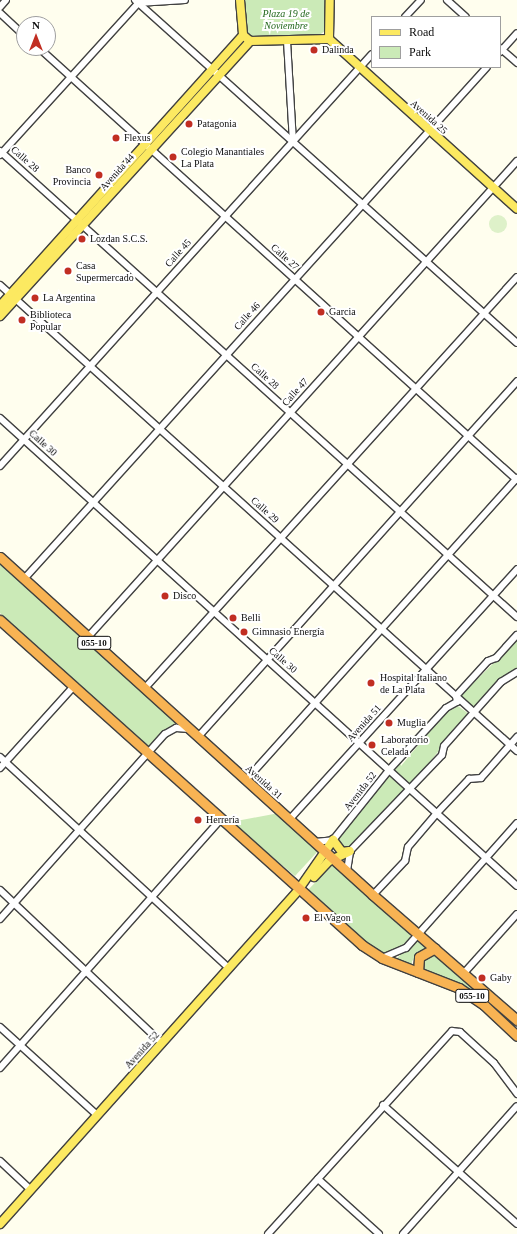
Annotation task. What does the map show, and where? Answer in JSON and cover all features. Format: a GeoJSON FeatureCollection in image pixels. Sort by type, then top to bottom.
{"type":"FeatureCollection","features":[{"type":"Feature","properties":{"kind":"highway","name":"Avenida 31"},"geometry":{"type":"LineString","coordinates":[[0,557],[347,872],[517,1020]]}},
{"type":"Feature","properties":{"kind":"highway","name":"055-10"},"geometry":{"type":"LineString","coordinates":[[0,620],[362,946],[382,958],[470,995],[517,1036]]}},
{"type":"Feature","properties":{"kind":"highway"},"geometry":{"type":"LineString","coordinates":[[418,972],[419,957],[435,948]]}},
{"type":"Feature","properties":{"kind":"main road"},"geometry":{"type":"LineString","coordinates":[[240,0],[243,35],[250,41],[287,41],[330,37],[330,0]]}},
{"type":"Feature","properties":{"kind":"main road","name":"Avenida 44"},"geometry":{"type":"LineString","coordinates":[[216,73],[243,35]]}},
{"type":"Feature","properties":{"kind":"main road","name":"Avenida 25"},"geometry":{"type":"LineString","coordinates":[[330,37],[430,129],[517,205]]}},
{"type":"Feature","properties":{"kind":"main road","name":"Avenida 44"},"geometry":{"type":"LineString","coordinates":[[0,316],[13,297],[148,147],[216,73],[250,41]]}},
{"type":"Feature","properties":{"kind":"main road","name":"Avenida 25"},"geometry":{"type":"LineString","coordinates":[[494,186],[517,209]]}},
{"type":"Feature","properties":{"kind":"main road","name":"Avenida 44"},"geometry":{"type":"LineString","coordinates":[[0,306],[13,297]]}},
{"type":"Feature","properties":{"kind":"main road"},"geometry":{"type":"LineString","coordinates":[[333,840],[342,852],[350,851]]}},
{"type":"Feature","properties":{"kind":"main road","name":"Avenida 52"},"geometry":{"type":"LineString","coordinates":[[0,1224],[330,856],[333,840]]}},
{"type":"Feature","properties":{"kind":"main road","name":"Avenida 52"},"geometry":{"type":"LineString","coordinates":[[330,856],[350,851]]}},
{"type":"Feature","properties":{"kind":"street"},"geometry":{"type":"LineString","coordinates":[[0,7],[6,0]]}},
{"type":"Feature","properties":{"kind":"street"},"geometry":{"type":"LineString","coordinates":[[1,153],[138,1],[185,0]]}},
{"type":"Feature","properties":{"kind":"street"},"geometry":{"type":"LineString","coordinates":[[406,16],[420,0]]}},
{"type":"Feature","properties":{"kind":"street"},"geometry":{"type":"LineString","coordinates":[[447,0],[465,16]]}},
{"type":"Feature","properties":{"kind":"street"},"geometry":{"type":"LineString","coordinates":[[138,1],[292,142],[517,344]]}},
{"type":"Feature","properties":{"kind":"street"},"geometry":{"type":"LineString","coordinates":[[0,13],[16,28]]}},
{"type":"Feature","properties":{"kind":"street"},"geometry":{"type":"LineString","coordinates":[[517,34],[501,50],[517,63]]}},
{"type":"Feature","properties":{"kind":"street"},"geometry":{"type":"LineString","coordinates":[[287,41],[292,142]]}},
{"type":"Feature","properties":{"kind":"street","name":"Calle 45"},"geometry":{"type":"LineString","coordinates":[[0,466],[371,55]]}},
{"type":"Feature","properties":{"kind":"street","name":"Calle 27"},"geometry":{"type":"LineString","coordinates":[[48,56],[467,436],[517,479]]}},
{"type":"Feature","properties":{"kind":"street","name":"Calle 46"},"geometry":{"type":"LineString","coordinates":[[24,579],[92,502],[486,68]]}},
{"type":"Feature","properties":{"kind":"street","name":"Calle 28"},"geometry":{"type":"LineString","coordinates":[[1,153],[82,221],[157,292],[517,617]]}},
{"type":"Feature","properties":{"kind":"street","name":"Calle 47"},"geometry":{"type":"LineString","coordinates":[[88,637],[517,160]]}},
{"type":"Feature","properties":{"kind":"street"},"geometry":{"type":"LineString","coordinates":[[145,688],[517,277]]}},
{"type":"Feature","properties":{"kind":"street","name":"Calle 29"},"geometry":{"type":"LineString","coordinates":[[0,285],[517,751]]}},
{"type":"Feature","properties":{"kind":"street"},"geometry":{"type":"LineString","coordinates":[[198,737],[266,659],[517,381]]}},
{"type":"Feature","properties":{"kind":"street","name":"Calle 30"},"geometry":{"type":"LineString","coordinates":[[0,418],[266,659],[316,702],[359,743],[517,886]]}},
{"type":"Feature","properties":{"kind":"street"},"geometry":{"type":"LineString","coordinates":[[246,780],[517,479]]}},
{"type":"Feature","properties":{"kind":"street","name":"Avenida 51"},"geometry":{"type":"LineString","coordinates":[[290,820],[517,569]]}},
{"type":"Feature","properties":{"kind":"street","name":"Avenida 52"},"geometry":{"type":"LineString","coordinates":[[333,840],[389,770],[446,708],[457,702],[456,696],[517,635]]}},
{"type":"Feature","properties":{"kind":"street","name":"Avenida 52"},"geometry":{"type":"LineString","coordinates":[[350,851],[411,790],[474,712],[501,682],[511,679],[517,672]]}},
{"type":"Feature","properties":{"kind":"street"},"geometry":{"type":"LineString","coordinates":[[0,768],[74,686]]}},
{"type":"Feature","properties":{"kind":"street"},"geometry":{"type":"LineString","coordinates":[[0,919],[81,830],[165,734],[176,728],[189,728]]}},
{"type":"Feature","properties":{"kind":"street"},"geometry":{"type":"LineString","coordinates":[[373,895],[405,860],[408,847],[437,813],[469,779],[481,778],[517,737]]}},
{"type":"Feature","properties":{"kind":"street"},"geometry":{"type":"LineString","coordinates":[[0,757],[155,897],[229,968]]}},
{"type":"Feature","properties":{"kind":"street"},"geometry":{"type":"LineString","coordinates":[[0,1068],[155,897],[221,819]]}},
{"type":"Feature","properties":{"kind":"street"},"geometry":{"type":"LineString","coordinates":[[382,958],[399,953],[517,822]]}},
{"type":"Feature","properties":{"kind":"street"},"geometry":{"type":"LineString","coordinates":[[314,842],[333,840]]}},
{"type":"Feature","properties":{"kind":"street"},"geometry":{"type":"LineString","coordinates":[[347,872],[350,851]]}},
{"type":"Feature","properties":{"kind":"street"},"geometry":{"type":"LineString","coordinates":[[0,890],[88,971],[162,1043]]}},
{"type":"Feature","properties":{"kind":"street"},"geometry":{"type":"LineString","coordinates":[[464,973],[517,914]]}},
{"type":"Feature","properties":{"kind":"street"},"geometry":{"type":"LineString","coordinates":[[0,1027],[97,1116]]}},
{"type":"Feature","properties":{"kind":"street"},"geometry":{"type":"LineString","coordinates":[[268,1234],[383,1105],[455,1030],[494,1062],[517,1094]]}},
{"type":"Feature","properties":{"kind":"street"},"geometry":{"type":"LineString","coordinates":[[383,1105],[460,1171],[517,1224]]}},
{"type":"Feature","properties":{"kind":"street"},"geometry":{"type":"LineString","coordinates":[[403,1234],[517,1106]]}},
{"type":"Feature","properties":{"kind":"street"},"geometry":{"type":"LineString","coordinates":[[0,1162],[30,1190]]}},
{"type":"Feature","properties":{"kind":"street"},"geometry":{"type":"LineString","coordinates":[[318,1179],[379,1234]]}},
{"type":"Feature","properties":{"kind":"green space","name":"Plaza 19 de Noviembre"},"geometry":{"type":"Polygon","coordinates":[[[244,0],[327,0],[325,31],[318,36],[251,38],[246,31],[244,0]]]}},
{"type":"Feature","properties":{"kind":"green space"},"geometry":{"type":"Polygon","coordinates":[[[498,215],[504,218],[507,224],[504,230],[498,233],[492,230],[489,224],[492,218],[498,215]]]}},
{"type":"Feature","properties":{"kind":"green space"},"geometry":{"type":"Polygon","coordinates":[[[0,561],[181,723],[168,728],[149,747],[0,613],[0,561]]]}},
{"type":"Feature","properties":{"kind":"green space"},"geometry":{"type":"Polygon","coordinates":[[[517,640],[517,668],[473,709],[459,697],[517,640]]]}},
{"type":"Feature","properties":{"kind":"green space"},"geometry":{"type":"Polygon","coordinates":[[[458,706],[469,714],[411,785],[393,771],[400,762],[401,766],[444,714],[458,706]]]}},
{"type":"Feature","properties":{"kind":"green space"},"geometry":{"type":"Polygon","coordinates":[[[389,774],[408,790],[347,851],[335,842],[389,774]]]}},
{"type":"Feature","properties":{"kind":"green space"},"geometry":{"type":"Polygon","coordinates":[[[279,813],[319,850],[295,876],[231,822],[279,813]]]}},
{"type":"Feature","properties":{"kind":"green space"},"geometry":{"type":"Polygon","coordinates":[[[334,863],[410,930],[410,938],[397,950],[386,955],[372,948],[307,891],[334,863]]]}},
{"type":"Feature","properties":{"kind":"green space"},"geometry":{"type":"Polygon","coordinates":[[[418,939],[427,947],[412,961],[412,966],[396,959],[418,939]]]}},
{"type":"Feature","properties":{"kind":"green space"},"geometry":{"type":"Polygon","coordinates":[[[431,952],[480,993],[517,1029],[465,987],[419,969],[419,962],[431,952]]]}},
{"type":"Feature","properties":{"kind":"place","name":"Dalinda"},"geometry":{"type":"Point","coordinates":[314,50]}},
{"type":"Feature","properties":{"kind":"place","name":"Patagonia"},"geometry":{"type":"Point","coordinates":[189,124]}},
{"type":"Feature","properties":{"kind":"place","name":"Flexus"},"geometry":{"type":"Point","coordinates":[116,138]}},
{"type":"Feature","properties":{"kind":"place","name":"Colegio Manantiales La Plata"},"geometry":{"type":"Point","coordinates":[173,157]}},
{"type":"Feature","properties":{"kind":"place","name":"Banco Provincia"},"geometry":{"type":"Point","coordinates":[99,175]}},
{"type":"Feature","properties":{"kind":"place","name":"Lozdan S.C.S."},"geometry":{"type":"Point","coordinates":[82,239]}},
{"type":"Feature","properties":{"kind":"place","name":"Casa Supermercado"},"geometry":{"type":"Point","coordinates":[68,271]}},
{"type":"Feature","properties":{"kind":"place","name":"La Argentina"},"geometry":{"type":"Point","coordinates":[35,298]}},
{"type":"Feature","properties":{"kind":"place","name":"Garcia"},"geometry":{"type":"Point","coordinates":[321,312]}},
{"type":"Feature","properties":{"kind":"place","name":"Biblioteca Popular"},"geometry":{"type":"Point","coordinates":[22,320]}},
{"type":"Feature","properties":{"kind":"place","name":"Disco"},"geometry":{"type":"Point","coordinates":[165,596]}},
{"type":"Feature","properties":{"kind":"place","name":"Belli"},"geometry":{"type":"Point","coordinates":[233,618]}},
{"type":"Feature","properties":{"kind":"place","name":"Gimnasio Energía"},"geometry":{"type":"Point","coordinates":[244,632]}},
{"type":"Feature","properties":{"kind":"place","name":"Hospital Italiano de La Plata"},"geometry":{"type":"Point","coordinates":[371,683]}},
{"type":"Feature","properties":{"kind":"place","name":"Muglia"},"geometry":{"type":"Point","coordinates":[389,723]}},
{"type":"Feature","properties":{"kind":"place","name":"Laboratorio Celada"},"geometry":{"type":"Point","coordinates":[372,745]}},
{"type":"Feature","properties":{"kind":"place","name":"Herrería"},"geometry":{"type":"Point","coordinates":[198,820]}},
{"type":"Feature","properties":{"kind":"place","name":"El Vagon"},"geometry":{"type":"Point","coordinates":[306,918]}},
{"type":"Feature","properties":{"kind":"place","name":"Gaby"},"geometry":{"type":"Point","coordinates":[482,978]}}]}
